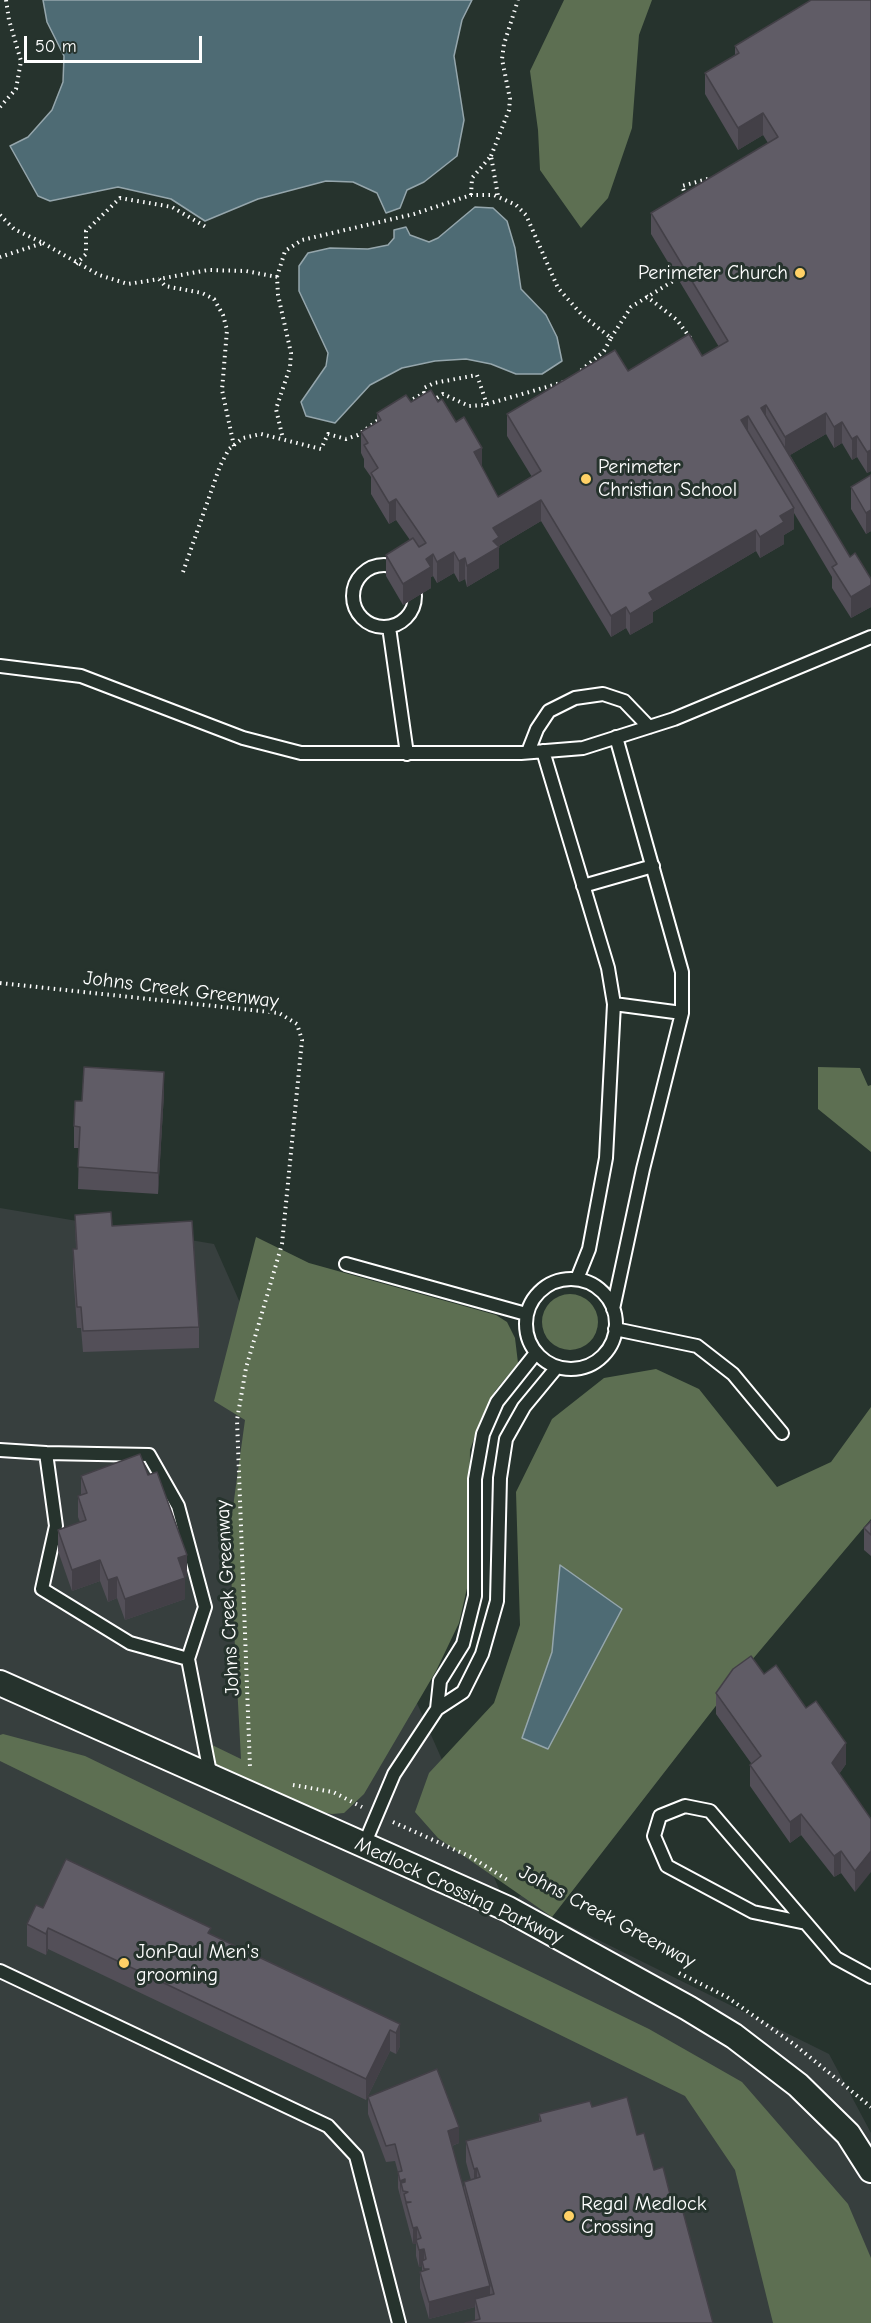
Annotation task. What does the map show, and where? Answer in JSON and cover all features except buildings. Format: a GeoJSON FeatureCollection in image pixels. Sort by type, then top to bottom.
{"type":"FeatureCollection","features":[{"type":"Feature","properties":{"kind":"street","name":"Medlock Crossing Parkway"},"geometry":{"type":"LineString","coordinates":[[0,1683],[508,1909],[735,2036],[798,2085],[840,2125],[871,2170]]}},
{"type":"Feature","properties":{"kind":"lane"},"geometry":{"type":"LineString","coordinates":[[374,567],[400,568],[414,586],[416,597],[413,610],[405,620],[389,627],[371,625],[361,618],[355,607],[353,595],[356,583],[363,573],[374,567]]}},
{"type":"Feature","properties":{"kind":"lane"},"geometry":{"type":"LineString","coordinates":[[389,627],[407,754]]}},
{"type":"Feature","properties":{"kind":"lane"},"geometry":{"type":"LineString","coordinates":[[0,666],[81,676],[243,738],[301,753],[528,752],[583,748],[674,719],[871,637]]}},
{"type":"Feature","properties":{"kind":"lane"},"geometry":{"type":"LineString","coordinates":[[528,752],[537,729],[549,711],[575,698],[603,694],[624,701],[649,727]]}},
{"type":"Feature","properties":{"kind":"lane"},"geometry":{"type":"LineString","coordinates":[[613,1309],[600,1288],[577,1279],[566,1278],[549,1283],[535,1295],[526,1314],[525,1328],[530,1345],[541,1359],[557,1367],[575,1369],[592,1364],[606,1353],[615,1329],[613,1309],[640,1180],[682,1013],[682,972],[616,737]]}},
{"type":"Feature","properties":{"kind":"lane"},"geometry":{"type":"LineString","coordinates":[[543,751],[609,968],[614,1004],[606,1158],[589,1249],[577,1279]]}},
{"type":"Feature","properties":{"kind":"lane"},"geometry":{"type":"LineString","coordinates":[[584,886],[653,866]]}},
{"type":"Feature","properties":{"kind":"lane"},"geometry":{"type":"LineString","coordinates":[[614,1004],[682,1013]]}},
{"type":"Feature","properties":{"kind":"lane"},"geometry":{"type":"LineString","coordinates":[[346,1264],[526,1314]]}},
{"type":"Feature","properties":{"kind":"lane"},"geometry":{"type":"LineString","coordinates":[[615,1329],[697,1346],[733,1374],[782,1433]]}},
{"type":"Feature","properties":{"kind":"lane"},"geometry":{"type":"LineString","coordinates":[[437,1708],[440,1681],[462,1644],[475,1596],[475,1479],[483,1434],[497,1402],[536,1353]]}},
{"type":"Feature","properties":{"kind":"lane"},"geometry":{"type":"LineString","coordinates":[[364,1845],[394,1774],[437,1708],[462,1692],[482,1654],[497,1601],[500,1478],[506,1439],[524,1407],[557,1367]]}},
{"type":"Feature","properties":{"kind":"lane"},"geometry":{"type":"LineString","coordinates":[[0,1450],[149,1455],[178,1506],[205,1607],[188,1659],[212,1778]]}},
{"type":"Feature","properties":{"kind":"lane"},"geometry":{"type":"LineString","coordinates":[[46,1453],[56,1526],[42,1589],[130,1643],[188,1659]]}},
{"type":"Feature","properties":{"kind":"lane"},"geometry":{"type":"LineString","coordinates":[[806,1923],[753,1912],[667,1866],[654,1836],[660,1816],[685,1806],[710,1811],[806,1923],[836,1958],[871,1977]]}},
{"type":"Feature","properties":{"kind":"lane"},"geometry":{"type":"LineString","coordinates":[[0,1971],[328,2126],[356,2156],[399,2323]]}},
{"type":"Feature","properties":{"kind":"path"},"geometry":{"type":"LineString","coordinates":[[0,107],[16,89],[21,61],[9,20],[6,0]]}},
{"type":"Feature","properties":{"kind":"path"},"geometry":{"type":"LineString","coordinates":[[471,195],[472,178],[491,156],[509,110],[510,99],[502,59],[504,44],[518,0]]}},
{"type":"Feature","properties":{"kind":"path"},"geometry":{"type":"LineString","coordinates":[[491,156],[498,196]]}},
{"type":"Feature","properties":{"kind":"path"},"geometry":{"type":"LineString","coordinates":[[688,202],[682,186],[720,175]]}},
{"type":"Feature","properties":{"kind":"path"},"geometry":{"type":"LineString","coordinates":[[283,439],[276,409],[290,367],[291,353],[278,295],[277,277],[285,251],[302,240],[414,214],[471,195],[498,196],[516,205],[531,223],[549,272],[567,301],[593,325],[612,338]]}},
{"type":"Feature","properties":{"kind":"path"},"geometry":{"type":"LineString","coordinates":[[76,264],[86,254],[86,231],[120,198],[172,207],[206,228]]}},
{"type":"Feature","properties":{"kind":"path"},"geometry":{"type":"LineString","coordinates":[[0,216],[14,229],[43,243],[76,264],[99,275],[128,284],[208,270],[246,271],[277,277]]}},
{"type":"Feature","properties":{"kind":"path"},"geometry":{"type":"LineString","coordinates":[[0,257],[43,243]]}},
{"type":"Feature","properties":{"kind":"path"},"geometry":{"type":"LineString","coordinates":[[574,376],[604,351],[631,307],[678,278]]}},
{"type":"Feature","properties":{"kind":"path"},"geometry":{"type":"LineString","coordinates":[[159,279],[165,286],[202,293],[214,299],[223,315],[227,330],[222,390],[234,446]]}},
{"type":"Feature","properties":{"kind":"path"},"geometry":{"type":"LineString","coordinates":[[646,296],[676,320],[693,342]]}},
{"type":"Feature","properties":{"kind":"path"},"geometry":{"type":"LineString","coordinates":[[487,405],[477,375],[434,383],[424,388],[429,403],[443,394],[469,405],[487,405],[567,381]]}},
{"type":"Feature","properties":{"kind":"path"},"geometry":{"type":"LineString","coordinates":[[406,403],[424,393]]}},
{"type":"Feature","properties":{"kind":"path"},"geometry":{"type":"LineString","coordinates":[[183,572],[220,466],[234,446],[243,438],[261,434],[321,449],[328,434],[346,439],[358,435],[388,412]]}},
{"type":"Feature","properties":{"kind":"path","name":"Johns Creek Greenway"},"geometry":{"type":"LineString","coordinates":[[0,983],[279,1013],[297,1024],[302,1040],[282,1245],[246,1368],[237,1420],[250,1767],[260,1772]]}},
{"type":"Feature","properties":{"kind":"path","name":"Johns Creek Greenway"},"geometry":{"type":"LineString","coordinates":[[290,1785],[333,1792],[376,1815],[471,1857],[513,1884]]}},
{"type":"Feature","properties":{"kind":"path","name":"Johns Creek Greenway"},"geometry":{"type":"LineString","coordinates":[[675,1971],[726,1997],[795,2045],[871,2107]]}},
{"type":"Feature","properties":{"kind":"shaded area"},"geometry":{"type":"Polygon","coordinates":[[[0,1208],[214,1244],[508,1909],[871,1518],[746,1667],[552,1917],[829,2054],[871,2133],[871,2323],[0,2323],[0,1208]]]}},
{"type":"Feature","properties":{"kind":"green space"},"geometry":{"type":"Polygon","coordinates":[[[564,0],[652,0],[639,35],[632,128],[608,198],[581,228],[540,170],[538,130],[530,71],[564,0]]]}},
{"type":"Feature","properties":{"kind":"green space"},"geometry":{"type":"Polygon","coordinates":[[[818,1067],[860,1068],[868,1086],[871,1085],[871,1152],[818,1109],[818,1067]]]}},
{"type":"Feature","properties":{"kind":"green space"},"geometry":{"type":"Polygon","coordinates":[[[256,1237],[309,1263],[496,1315],[507,1322],[515,1338],[518,1363],[495,1391],[481,1419],[470,1450],[468,1584],[459,1623],[436,1671],[364,1794],[344,1813],[332,1814],[311,1810],[215,1764],[210,1744],[241,1759],[229,1536],[245,1420],[214,1401],[256,1237]]]}},
{"type":"Feature","properties":{"kind":"green space"},"geometry":{"type":"Polygon","coordinates":[[[570,1294],[590,1302],[598,1322],[590,1342],[570,1350],[550,1342],[542,1322],[550,1302],[570,1294]]]}},
{"type":"Feature","properties":{"kind":"green space"},"geometry":{"type":"Polygon","coordinates":[[[656,1369],[699,1389],[777,1487],[831,1462],[871,1407],[871,1519],[746,1667],[552,1917],[438,1838],[415,1812],[429,1773],[494,1703],[520,1625],[516,1492],[552,1419],[604,1378],[656,1369]]]}},
{"type":"Feature","properties":{"kind":"green space"},"geometry":{"type":"Polygon","coordinates":[[[0,1735],[85,1756],[649,2029],[742,2082],[848,2204],[871,2258],[871,2323],[773,2323],[735,2170],[685,2096],[0,1761],[0,1735]]]}},
{"type":"Feature","properties":{"kind":"water"},"geometry":{"type":"Polygon","coordinates":[[[43,0],[472,0],[462,20],[454,56],[464,120],[457,156],[424,182],[407,190],[400,208],[386,213],[377,193],[353,182],[326,181],[258,199],[205,221],[171,199],[118,187],[50,201],[38,196],[10,146],[28,137],[52,110],[63,82],[64,56],[47,22],[43,0]]]}},
{"type":"Feature","properties":{"kind":"water"},"geometry":{"type":"Polygon","coordinates":[[[475,207],[493,208],[507,221],[515,248],[521,289],[546,315],[557,337],[562,361],[542,374],[516,374],[491,364],[466,359],[435,361],[402,368],[370,385],[335,423],[306,416],[301,402],[326,366],[328,353],[299,291],[299,266],[308,253],[330,248],[368,249],[388,245],[394,238],[394,230],[406,227],[410,235],[429,242],[438,238],[475,207]]]}},
{"type":"Feature","properties":{"kind":"water"},"geometry":{"type":"Polygon","coordinates":[[[560,1565],[622,1609],[548,1749],[522,1738],[552,1652],[560,1565]]]}},
{"type":"Feature","properties":{"kind":"place","name":"Perimeter Church"},"geometry":{"type":"Point","coordinates":[800,273]}},
{"type":"Feature","properties":{"kind":"place","name":"Perimeter Christian School"},"geometry":{"type":"Point","coordinates":[586,479]}},
{"type":"Feature","properties":{"kind":"place","name":"JonPaul Men's grooming"},"geometry":{"type":"Point","coordinates":[124,1963]}},
{"type":"Feature","properties":{"kind":"place","name":"Regal Medlock Crossing"},"geometry":{"type":"Point","coordinates":[569,2216]}}]}
